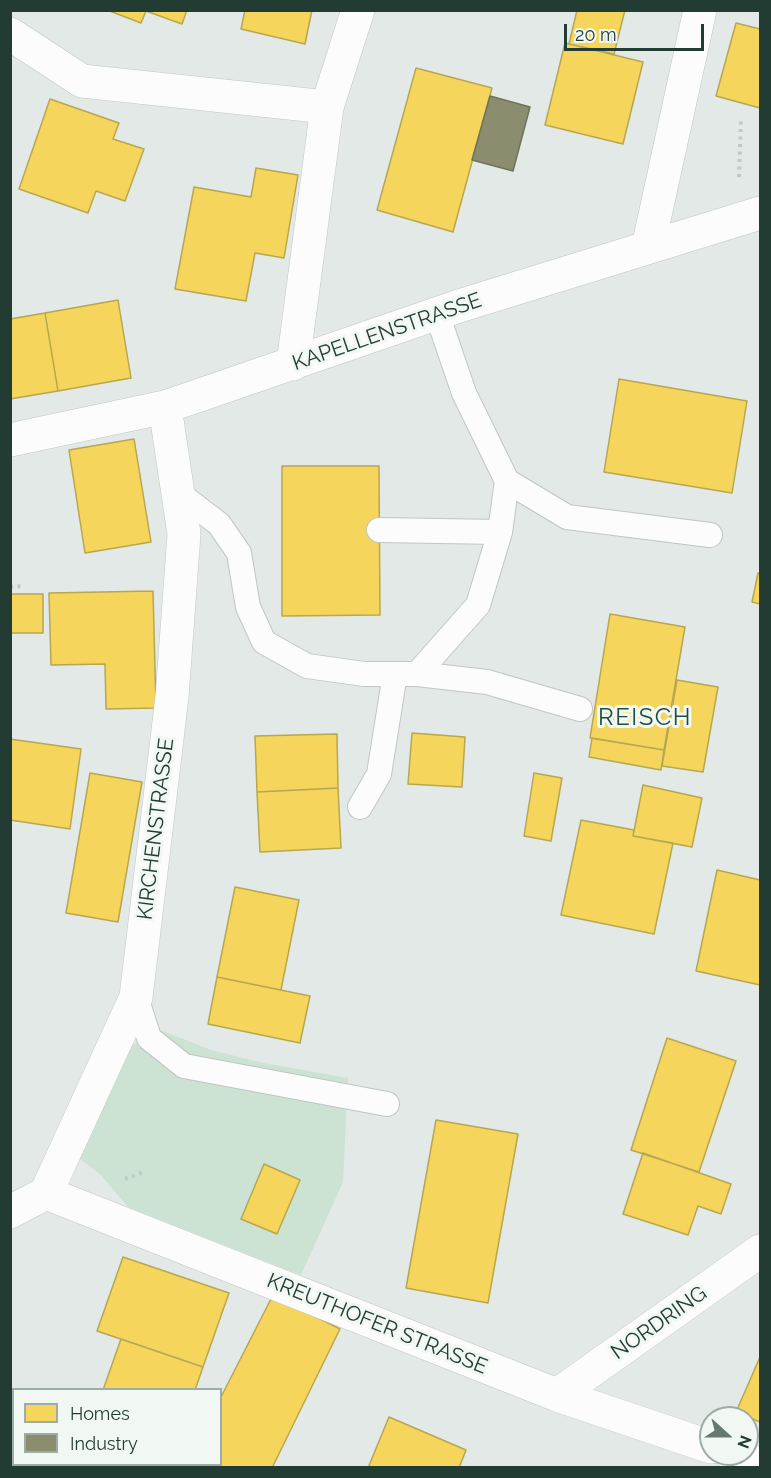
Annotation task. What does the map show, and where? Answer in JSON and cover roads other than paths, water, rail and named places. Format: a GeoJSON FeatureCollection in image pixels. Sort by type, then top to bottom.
{"type":"FeatureCollection","features":[{"type":"Feature","properties":{"kind":"street"},"geometry":{"type":"LineString","coordinates":[[293,364],[327,107],[358,10]]}},
{"type":"Feature","properties":{"kind":"street"},"geometry":{"type":"LineString","coordinates":[[648,247],[700,10]]}},
{"type":"Feature","properties":{"kind":"street"},"geometry":{"type":"LineString","coordinates":[[10,34],[82,81],[327,107]]}},
{"type":"Feature","properties":{"kind":"street","name":"KAPELLENSTRASSE"},"geometry":{"type":"LineString","coordinates":[[10,440],[165,407],[437,314],[749,216]]}},
{"type":"Feature","properties":{"kind":"street","name":"KIRCHENSTRASSE"},"geometry":{"type":"LineString","coordinates":[[46,1193],[136,997],[172,697],[184,534],[165,407]]}},
{"type":"Feature","properties":{"kind":"street"},"geometry":{"type":"LineString","coordinates":[[10,1212],[46,1193]]}},
{"type":"Feature","properties":{"kind":"street","name":"KREUTHOFER STRASSE"},"geometry":{"type":"LineString","coordinates":[[46,1193],[557,1395],[699,1443]]}},
{"type":"Feature","properties":{"kind":"street","name":"NORDRING"},"geometry":{"type":"LineString","coordinates":[[557,1395],[760,1251]]}},
{"type":"Feature","properties":{"kind":"lane"},"geometry":{"type":"LineString","coordinates":[[437,314],[464,393],[507,481],[567,518],[710,535]]}},
{"type":"Feature","properties":{"kind":"lane"},"geometry":{"type":"LineString","coordinates":[[360,807],[379,774],[406,674],[478,605],[500,532],[507,481]]}},
{"type":"Feature","properties":{"kind":"lane"},"geometry":{"type":"LineString","coordinates":[[177,492],[219,524],[239,553],[248,607],[264,642],[307,666],[364,674],[406,674],[487,682],[580,710]]}},
{"type":"Feature","properties":{"kind":"lane"},"geometry":{"type":"LineString","coordinates":[[379,530],[500,532]]}},
{"type":"Feature","properties":{"kind":"lane"},"geometry":{"type":"LineString","coordinates":[[136,997],[149,1038],[184,1066],[387,1104]]}},
{"type":"Feature","properties":{"kind":"district","name":"REISCH"},"geometry":{"type":"Point","coordinates":[645,718]}}]}
